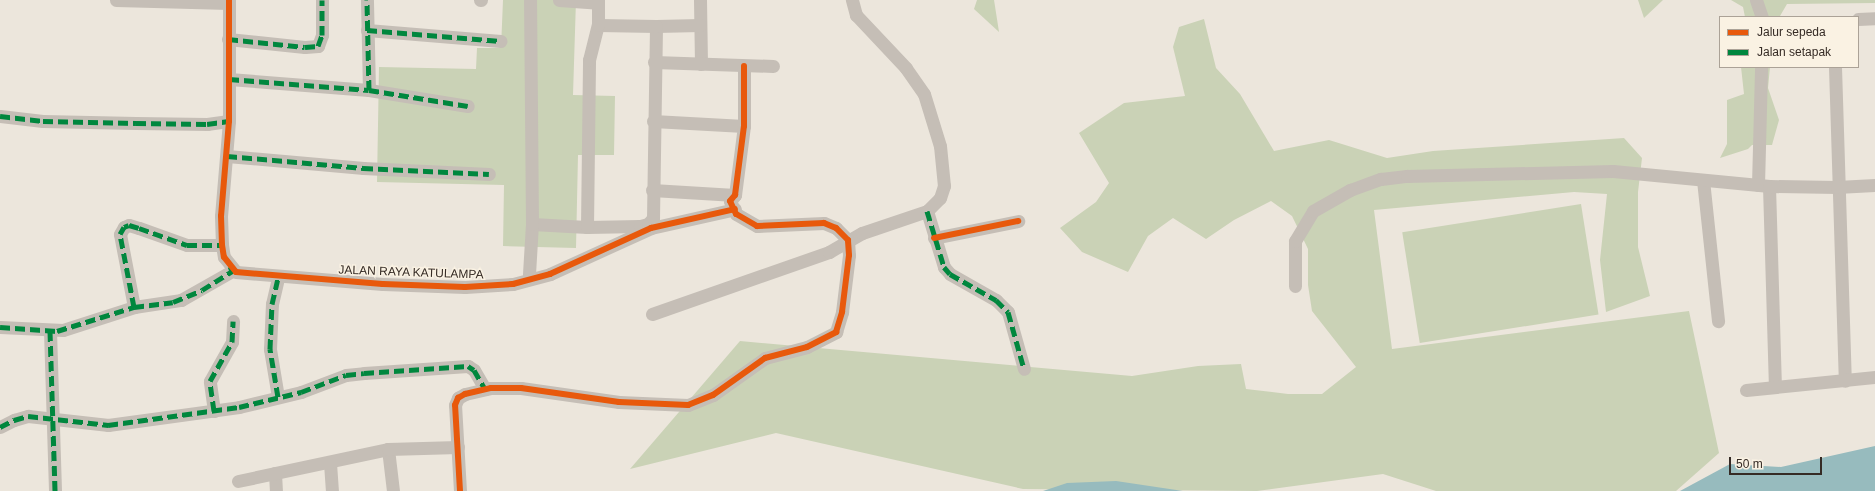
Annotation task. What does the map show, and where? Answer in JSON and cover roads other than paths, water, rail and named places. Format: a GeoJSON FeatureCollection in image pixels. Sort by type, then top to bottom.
{"type":"FeatureCollection","features":[{"type":"Feature","properties":{"kind":"street"},"geometry":{"type":"LineString","coordinates":[[0,327],[50,331],[68,328],[134,307],[181,300],[232,271],[222,244],[221,216],[229,120],[229,2],[116,0]]}},
{"type":"Feature","properties":{"kind":"street"},"geometry":{"type":"LineString","coordinates":[[228,39],[305,47],[318,46],[322,35],[322,0]]}},
{"type":"Feature","properties":{"kind":"street"},"geometry":{"type":"LineString","coordinates":[[367,0],[369,90]]}},
{"type":"Feature","properties":{"kind":"street"},"geometry":{"type":"LineString","coordinates":[[529,274],[532,224],[530,0]]}},
{"type":"Feature","properties":{"kind":"street"},"geometry":{"type":"LineString","coordinates":[[559,0],[598,2],[598,25],[589,60],[587,227]]}},
{"type":"Feature","properties":{"kind":"street"},"geometry":{"type":"LineString","coordinates":[[700,0],[701,64]]}},
{"type":"Feature","properties":{"kind":"street"},"geometry":{"type":"LineString","coordinates":[[652,314],[829,252],[848,240],[926,211],[940,198],[944,186],[939,140],[928,105],[910,72],[856,15],[852,0]]}},
{"type":"Feature","properties":{"kind":"street"},"geometry":{"type":"LineString","coordinates":[[1756,0],[1762,16]]}},
{"type":"Feature","properties":{"kind":"street"},"geometry":{"type":"LineString","coordinates":[[1859,19],[1875,18]]}},
{"type":"Feature","properties":{"kind":"street"},"geometry":{"type":"LineString","coordinates":[[598,25],[700,25]]}},
{"type":"Feature","properties":{"kind":"street"},"geometry":{"type":"LineString","coordinates":[[532,224],[587,227],[648,224],[653,214],[653,121],[656,26]]}},
{"type":"Feature","properties":{"kind":"street"},"geometry":{"type":"LineString","coordinates":[[367,30],[501,40]]}},
{"type":"Feature","properties":{"kind":"street"},"geometry":{"type":"LineString","coordinates":[[654,62],[773,66]]}},
{"type":"Feature","properties":{"kind":"street"},"geometry":{"type":"LineString","coordinates":[[460,491],[456,401],[465,394],[485,389],[521,388],[665,406],[688,405],[701,401],[765,358],[807,347],[836,332],[842,315],[849,255],[848,240],[836,228],[824,223],[757,226],[736,214],[730,201],[734,195],[744,126],[744,66]]}},
{"type":"Feature","properties":{"kind":"street"},"geometry":{"type":"LineString","coordinates":[[1761,68],[1764,185],[1775,386]]}},
{"type":"Feature","properties":{"kind":"street"},"geometry":{"type":"LineString","coordinates":[[1835,68],[1837,187],[1845,381]]}},
{"type":"Feature","properties":{"kind":"street"},"geometry":{"type":"LineString","coordinates":[[229,79],[369,90],[468,106]]}},
{"type":"Feature","properties":{"kind":"street"},"geometry":{"type":"LineString","coordinates":[[0,116],[43,121],[136,123],[207,124],[229,120]]}},
{"type":"Feature","properties":{"kind":"street"},"geometry":{"type":"LineString","coordinates":[[653,121],[744,126]]}},
{"type":"Feature","properties":{"kind":"street"},"geometry":{"type":"LineString","coordinates":[[227,156],[363,168],[489,174]]}},
{"type":"Feature","properties":{"kind":"street"},"geometry":{"type":"LineString","coordinates":[[1295,286],[1295,241],[1314,211],[1350,190],[1381,179],[1407,176],[1613,171],[1764,185],[1837,187],[1875,185]]}},
{"type":"Feature","properties":{"kind":"street"},"geometry":{"type":"LineString","coordinates":[[1703,180],[1718,321]]}},
{"type":"Feature","properties":{"kind":"street"},"geometry":{"type":"LineString","coordinates":[[652,190],[734,195]]}},
{"type":"Feature","properties":{"kind":"street","name":"JALAN RAYA KATULAMPA"},"geometry":{"type":"LineString","coordinates":[[232,271],[278,278],[465,288],[523,283],[550,274],[651,228],[708,217],[734,209]]}},
{"type":"Feature","properties":{"kind":"street"},"geometry":{"type":"LineString","coordinates":[[926,211],[944,267],[950,274],[996,300],[1008,312],[1024,369]]}},
{"type":"Feature","properties":{"kind":"street"},"geometry":{"type":"LineString","coordinates":[[934,238],[1018,221]]}},
{"type":"Feature","properties":{"kind":"street"},"geometry":{"type":"LineString","coordinates":[[134,307],[120,240],[120,234],[124,227],[134,226],[187,245],[222,244]]}},
{"type":"Feature","properties":{"kind":"street"},"geometry":{"type":"LineString","coordinates":[[278,278],[272,304],[270,338],[271,361],[278,397]]}},
{"type":"Feature","properties":{"kind":"street"},"geometry":{"type":"LineString","coordinates":[[214,411],[210,382],[232,342],[234,321]]}},
{"type":"Feature","properties":{"kind":"street"},"geometry":{"type":"LineString","coordinates":[[50,331],[55,491]]}},
{"type":"Feature","properties":{"kind":"street"},"geometry":{"type":"LineString","coordinates":[[0,427],[14,420],[28,416],[54,421],[108,425],[214,411],[278,397],[352,374],[465,366],[474,370],[485,389]]}},
{"type":"Feature","properties":{"kind":"street"},"geometry":{"type":"LineString","coordinates":[[1746,390],[1875,377]]}},
{"type":"Feature","properties":{"kind":"street"},"geometry":{"type":"LineString","coordinates":[[238,481],[330,463],[388,449],[458,448]]}},
{"type":"Feature","properties":{"kind":"street"},"geometry":{"type":"LineString","coordinates":[[388,449],[393,491]]}},
{"type":"Feature","properties":{"kind":"street"},"geometry":{"type":"LineString","coordinates":[[330,463],[332,491]]}},
{"type":"Feature","properties":{"kind":"street"},"geometry":{"type":"LineString","coordinates":[[275,473],[276,491]]}},
{"type":"Feature","properties":{"kind":"water"},"geometry":{"type":"Polygon","coordinates":[[[1875,446],[1875,491],[1680,491],[1730,464],[1781,467],[1875,446]]]}},
{"type":"Feature","properties":{"kind":"water"},"geometry":{"type":"Polygon","coordinates":[[[1116,481],[1183,491],[1043,491],[1067,483],[1116,481]]]}}]}
